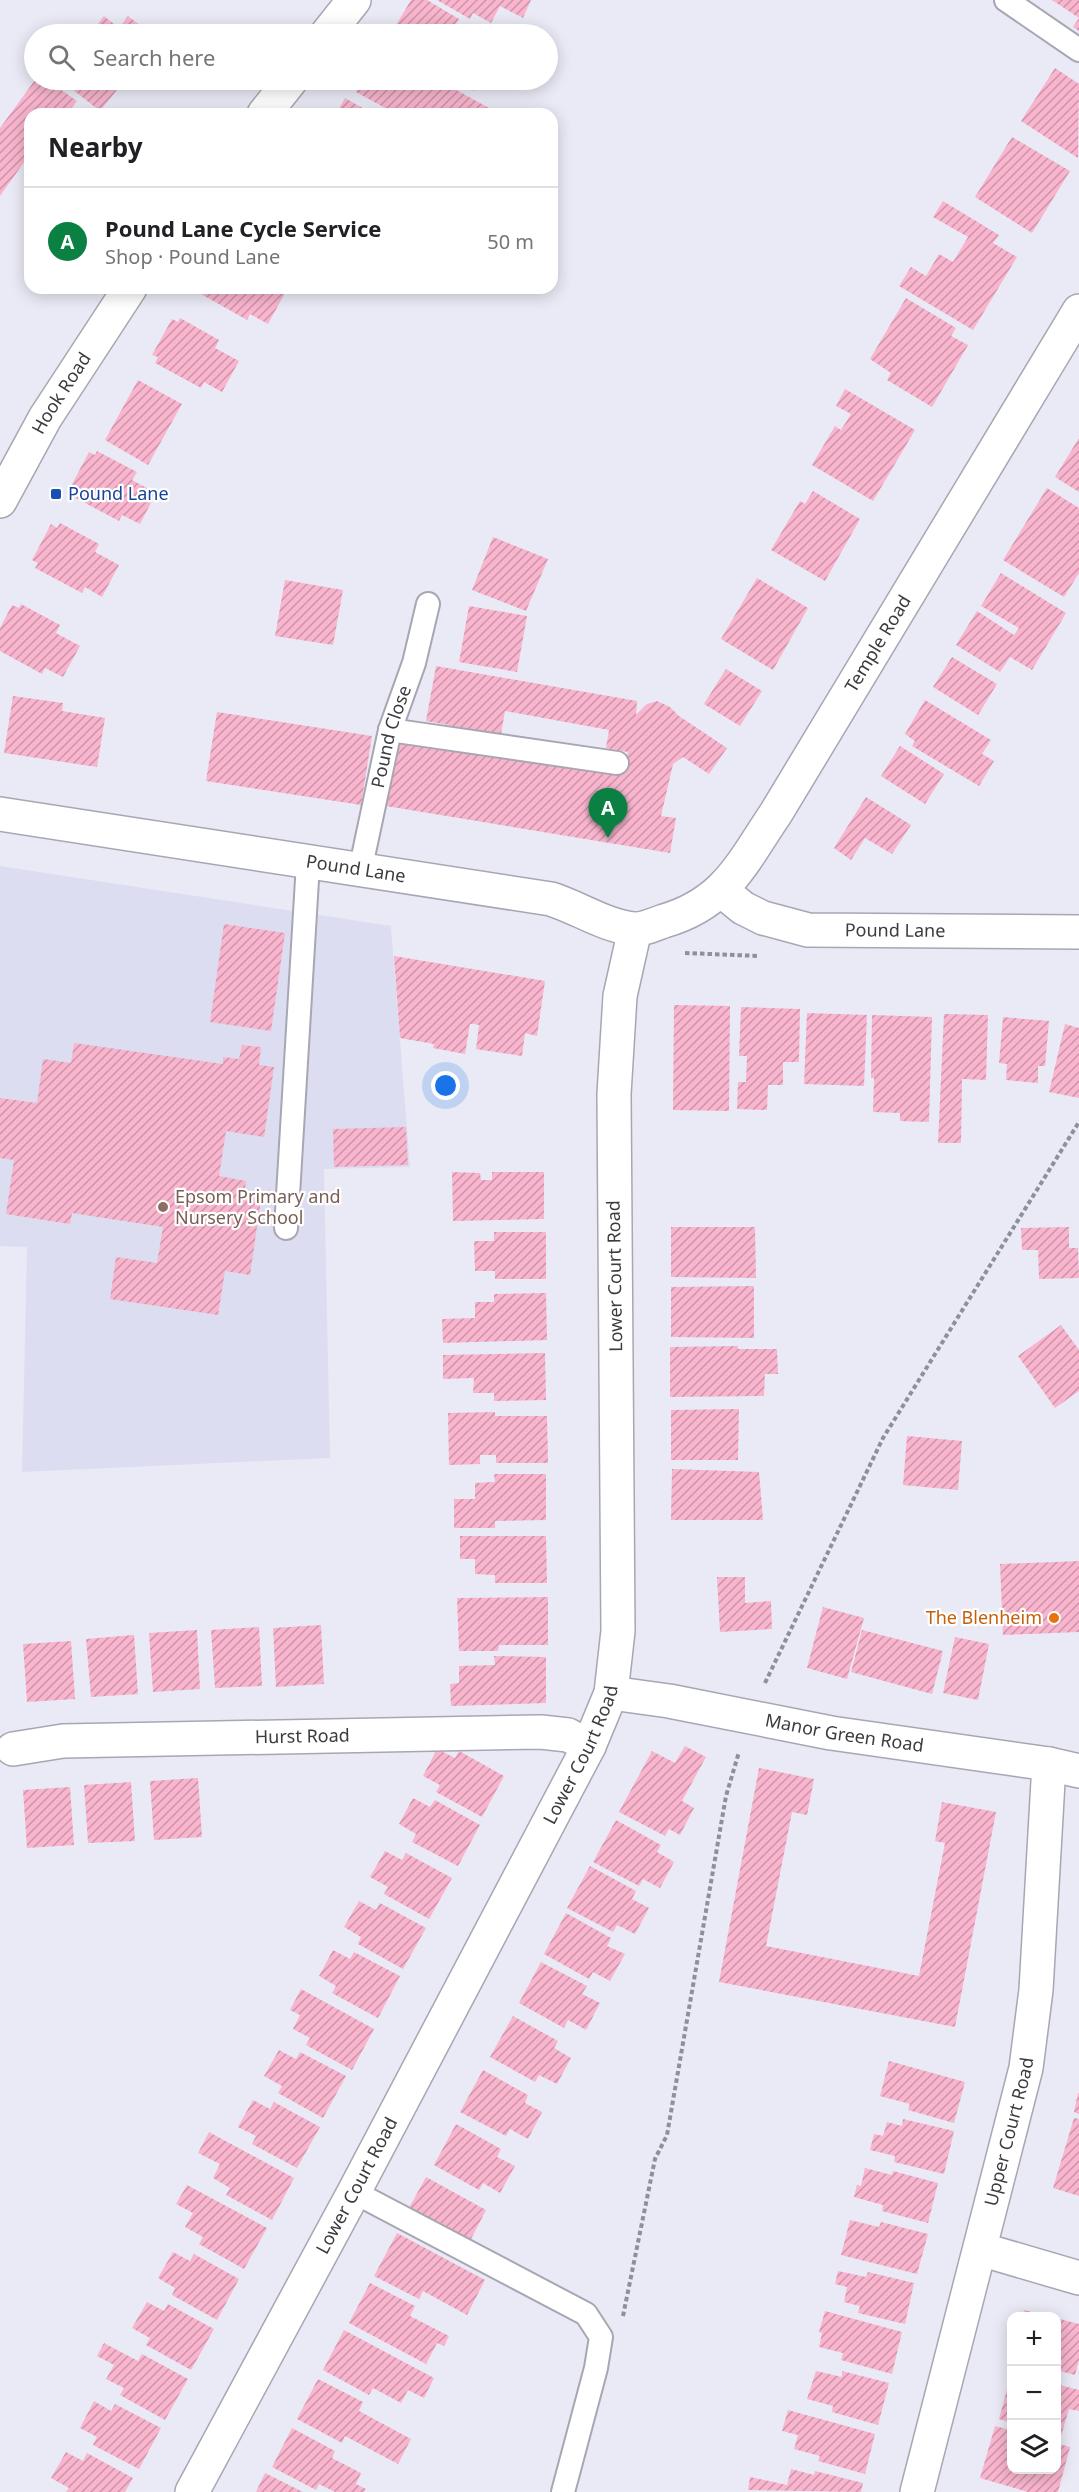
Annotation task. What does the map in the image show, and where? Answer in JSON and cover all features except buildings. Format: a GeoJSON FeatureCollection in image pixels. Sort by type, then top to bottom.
{"type":"FeatureCollection","features":[{"type":"Feature","properties":{"kind":"street"},"geometry":{"type":"LineString","coordinates":[[335,24],[354,0]]}},
{"type":"Feature","properties":{"kind":"street"},"geometry":{"type":"LineString","coordinates":[[269,108],[283,90]]}},
{"type":"Feature","properties":{"kind":"street","name":"Hook Road"},"geometry":{"type":"LineString","coordinates":[[0,501],[45,418],[126,294]]}},
{"type":"Feature","properties":{"kind":"street","name":"Temple Road"},"geometry":{"type":"LineString","coordinates":[[635,930],[696,910],[722,891],[812,758],[1079,311]]}},
{"type":"Feature","properties":{"kind":"street","name":"Pound Lane"},"geometry":{"type":"LineString","coordinates":[[0,814],[551,899],[572,906],[601,921],[635,930]]}},
{"type":"Feature","properties":{"kind":"street","name":"Pound Lane"},"geometry":{"type":"LineString","coordinates":[[722,891],[743,908],[764,918],[808,930],[1079,932]]}},
{"type":"Feature","properties":{"kind":"street","name":"Lower Court Road"},"geometry":{"type":"LineString","coordinates":[[192,2492],[354,2192],[589,1746],[611,1693],[618,1631],[614,1094],[620,996],[635,930]]}},
{"type":"Feature","properties":{"kind":"street","name":"Manor Green Road"},"geometry":{"type":"LineString","coordinates":[[611,1693],[749,1716],[831,1733],[1064,1768]]}},
{"type":"Feature","properties":{"kind":"street","name":"Hurst Road"},"geometry":{"type":"LineString","coordinates":[[13,1749],[63,1742],[541,1732],[568,1735],[589,1746]]}},
{"type":"Feature","properties":{"kind":"street","name":"Upper Court Road"},"geometry":{"type":"LineString","coordinates":[[917,2492],[1026,2068],[1064,1768]]}},
{"type":"Feature","properties":{"kind":"street"},"geometry":{"type":"LineString","coordinates":[[980,2249],[1079,2278]]}},
{"type":"Feature","properties":{"kind":"lane"},"geometry":{"type":"LineString","coordinates":[[1006,0],[1079,50]]}},
{"type":"Feature","properties":{"kind":"lane","name":"Pound Close"},"geometry":{"type":"LineString","coordinates":[[360,871],[390,730],[414,663],[428,604]]}},
{"type":"Feature","properties":{"kind":"lane"},"geometry":{"type":"LineString","coordinates":[[390,730],[617,763]]}},
{"type":"Feature","properties":{"kind":"lane"},"geometry":{"type":"LineString","coordinates":[[286,1228],[308,863]]}},
{"type":"Feature","properties":{"kind":"lane"},"geometry":{"type":"LineString","coordinates":[[354,2192],[586,2314],[601,2337],[596,2368],[563,2492]]}},
{"type":"Feature","properties":{"kind":"path"},"geometry":{"type":"LineString","coordinates":[[674,952],[734,955]]}},
{"type":"Feature","properties":{"kind":"path"},"geometry":{"type":"LineString","coordinates":[[622,2327],[656,2159],[667,2135],[726,1796],[749,1716],[884,1438],[1079,1122]]}},
{"type":"Feature","properties":{"kind":"shaded area","name":"Epsom Primary and Nursery School"},"geometry":{"type":"Polygon","coordinates":[[[0,866],[391,926],[410,1167],[324,1169],[330,1458],[22,1472],[27,1247],[0,1246],[0,866]]]}},
{"type":"Feature","properties":{"kind":"place","name":"Pound Lane"},"geometry":{"type":"Point","coordinates":[56,494]}},
{"type":"Feature","properties":{"kind":"place","name":"Pound Lane Cycle Service"},"geometry":{"type":"Point","coordinates":[608,838]}},
{"type":"Feature","properties":{"kind":"place","name":"Epsom Primary and Nursery School"},"geometry":{"type":"Point","coordinates":[163,1207]}},
{"type":"Feature","properties":{"kind":"place","name":"The Blenheim"},"geometry":{"type":"Point","coordinates":[1054,1618]}}]}
